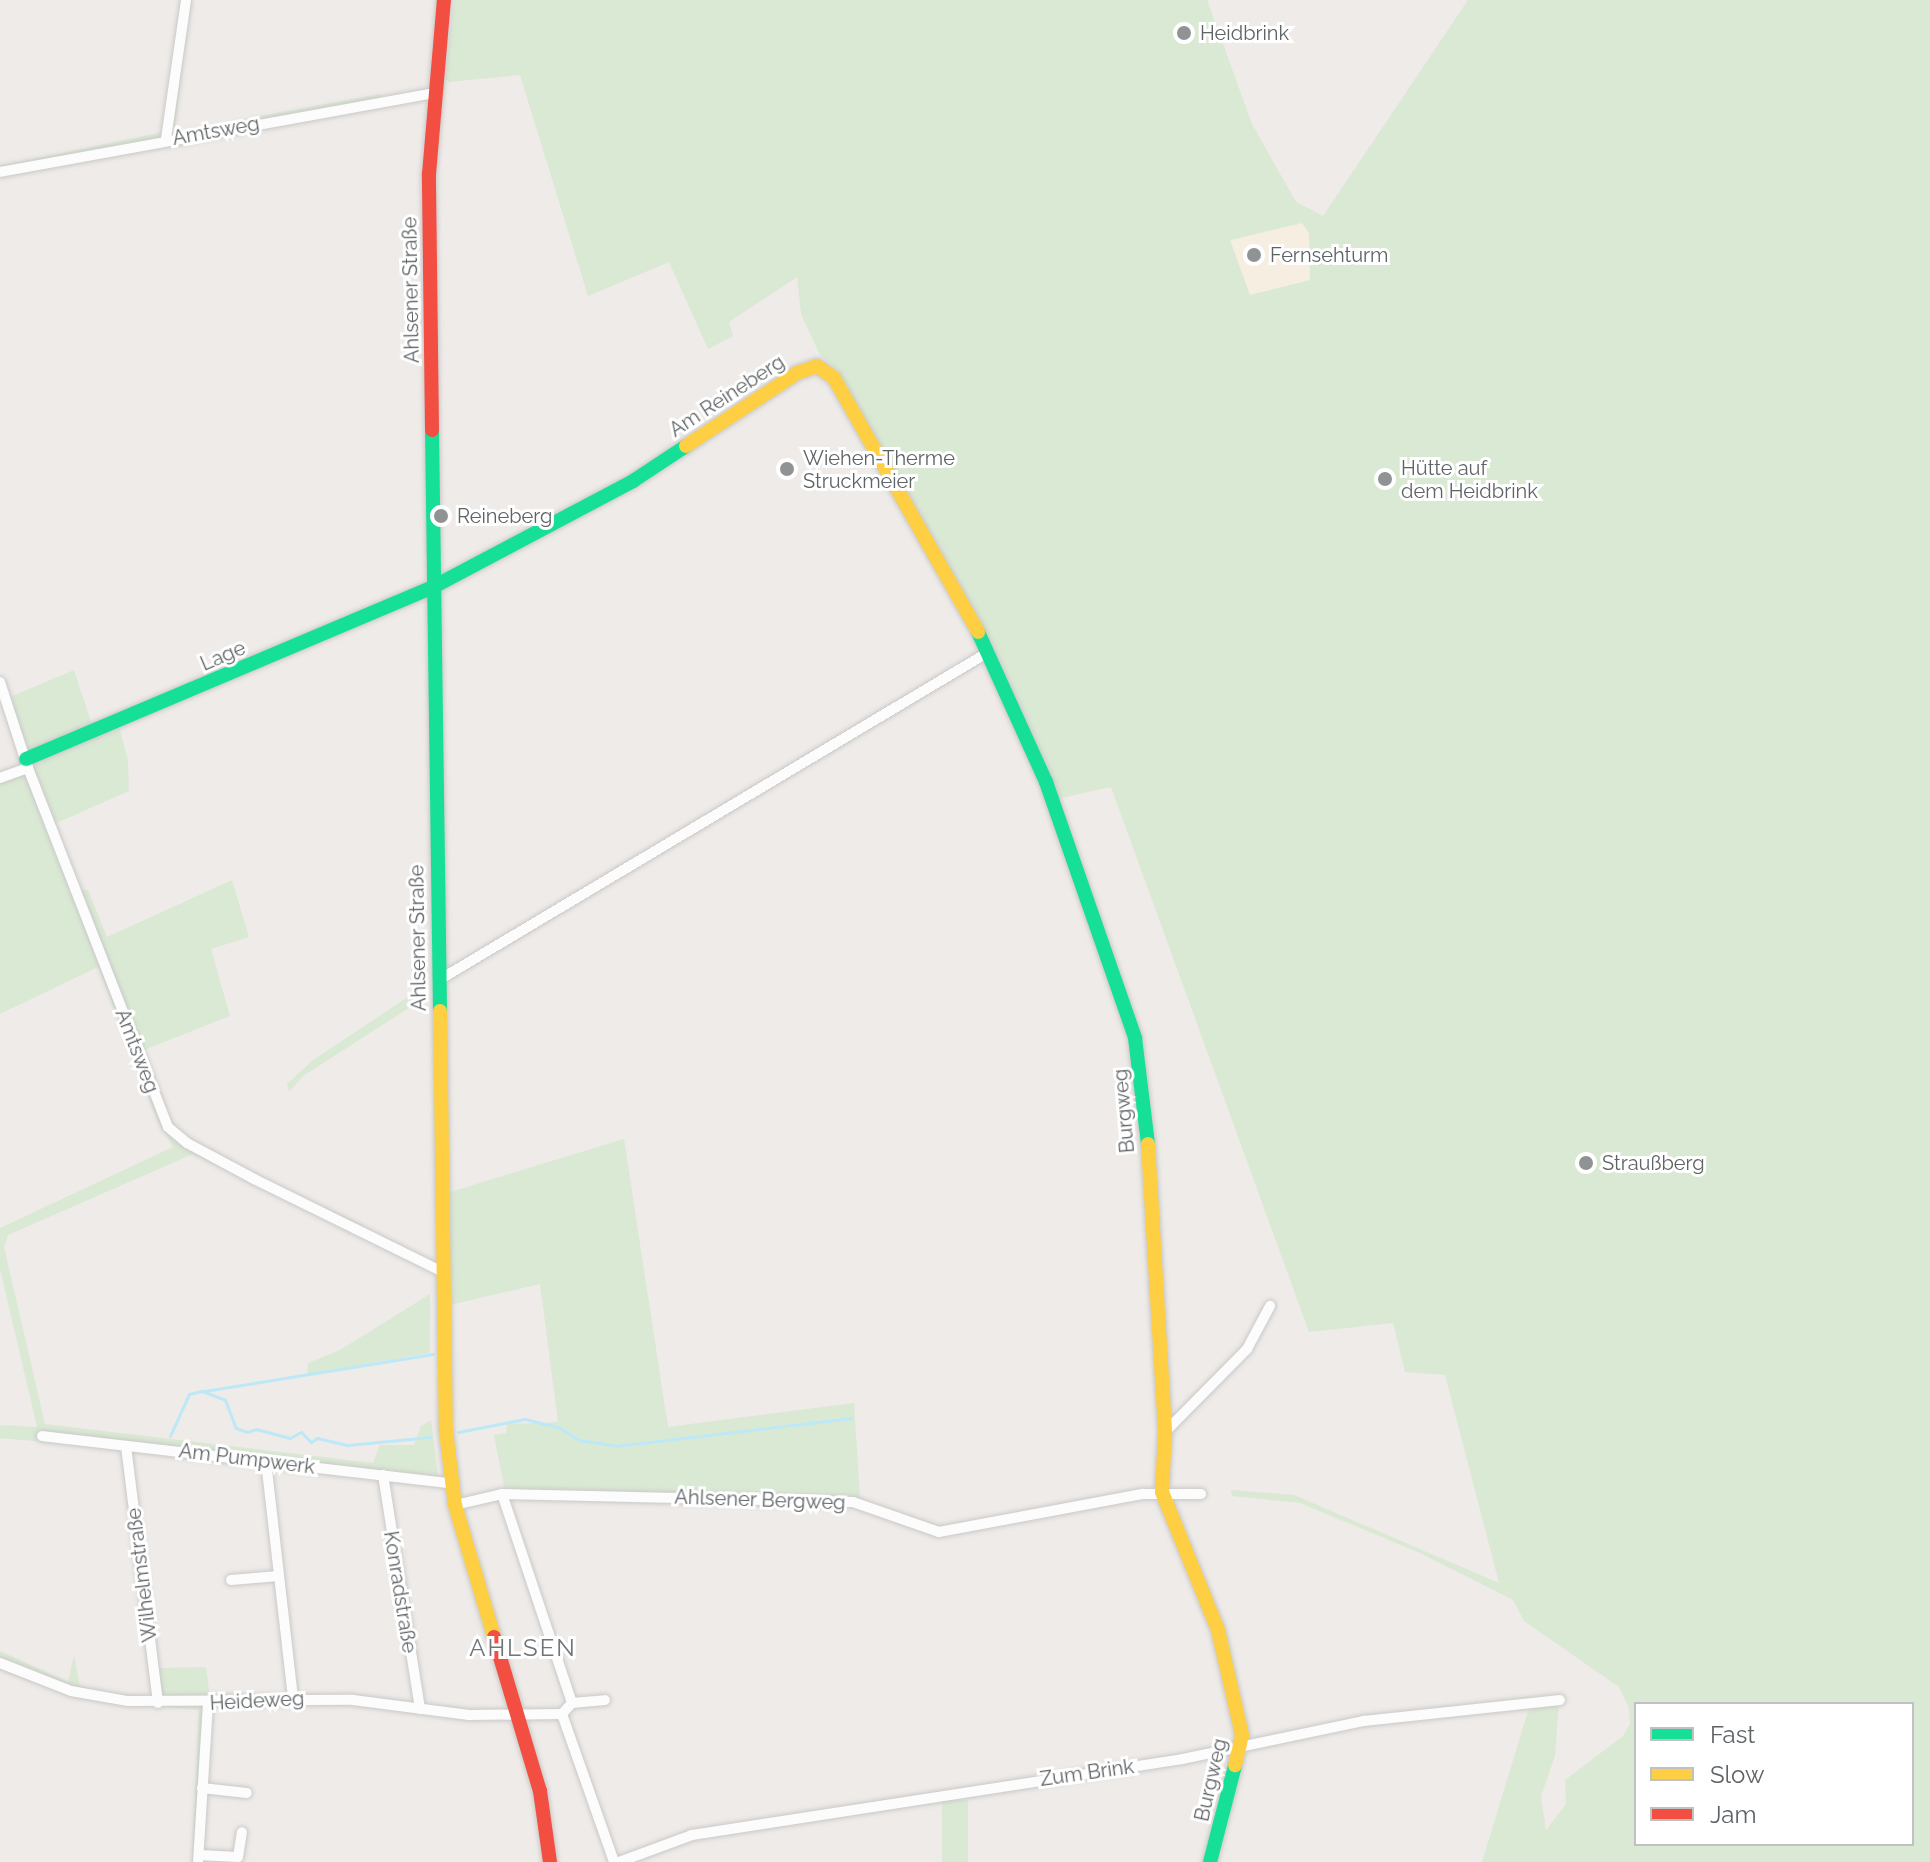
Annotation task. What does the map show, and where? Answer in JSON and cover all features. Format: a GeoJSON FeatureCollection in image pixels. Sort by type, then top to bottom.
{"type":"FeatureCollection","features":[{"type":"Feature","properties":{"kind":"street"},"geometry":{"type":"LineString","coordinates":[[166,139],[186,0]]}},
{"type":"Feature","properties":{"kind":"street","name":"Ahlsener Straße"},"geometry":{"type":"LineString","coordinates":[[444,0],[433,93],[435,586],[443,1272],[451,1483],[540,1791],[550,1862]]}},
{"type":"Feature","properties":{"kind":"street","name":"Amtsweg"},"geometry":{"type":"LineString","coordinates":[[0,172],[166,139],[433,93]]}},
{"type":"Feature","properties":{"kind":"street","name":"Am Reineberg"},"geometry":{"type":"LineString","coordinates":[[435,586],[633,481],[779,383],[817,366],[834,378],[968,609],[1050,802]]}},
{"type":"Feature","properties":{"kind":"street","name":"Lage"},"geometry":{"type":"LineString","coordinates":[[0,778],[435,586]]}},
{"type":"Feature","properties":{"kind":"street"},"geometry":{"type":"LineString","coordinates":[[439,980],[987,653]]}},
{"type":"Feature","properties":{"kind":"street","name":"Amtsweg"},"geometry":{"type":"LineString","coordinates":[[0,682],[27,764],[168,1127],[187,1143],[254,1179],[443,1272]]}},
{"type":"Feature","properties":{"kind":"street","name":"Burgweg"},"geometry":{"type":"LineString","coordinates":[[1050,802],[1142,1067],[1165,1432],[1162,1492],[1218,1630],[1241,1723],[1241,1747],[1210,1862]]}},
{"type":"Feature","properties":{"kind":"street"},"geometry":{"type":"LineString","coordinates":[[1165,1432],[1247,1349],[1270,1306]]}},
{"type":"Feature","properties":{"kind":"street","name":"Am Pumpwerk"},"geometry":{"type":"LineString","coordinates":[[42,1436],[451,1483]]}},
{"type":"Feature","properties":{"kind":"street","name":"Wilhelmstraße"},"geometry":{"type":"LineString","coordinates":[[126,1446],[158,1703]]}},
{"type":"Feature","properties":{"kind":"street"},"geometry":{"type":"LineString","coordinates":[[266,1461],[293,1699]]}},
{"type":"Feature","properties":{"kind":"street","name":"Konradstraße"},"geometry":{"type":"LineString","coordinates":[[383,1475],[420,1709]]}},
{"type":"Feature","properties":{"kind":"street","name":"Ahlsener Bergweg"},"geometry":{"type":"LineString","coordinates":[[455,1505],[502,1494],[853,1502],[939,1532],[1162,1492],[1201,1494]]}},
{"type":"Feature","properties":{"kind":"street"},"geometry":{"type":"LineString","coordinates":[[502,1494],[572,1703]]}},
{"type":"Feature","properties":{"kind":"street"},"geometry":{"type":"LineString","coordinates":[[231,1580],[279,1576]]}},
{"type":"Feature","properties":{"kind":"street","name":"Heideweg"},"geometry":{"type":"LineString","coordinates":[[0,1663],[71,1691],[158,1703],[208,1704],[293,1699],[519,1717],[562,1714]]}},
{"type":"Feature","properties":{"kind":"street"},"geometry":{"type":"LineString","coordinates":[[605,1700],[572,1703],[562,1714],[616,1862]]}},
{"type":"Feature","properties":{"kind":"street","name":"Zum Brink"},"geometry":{"type":"LineString","coordinates":[[616,1862],[692,1835],[1241,1747],[1364,1721],[1560,1700]]}},
{"type":"Feature","properties":{"kind":"street"},"geometry":{"type":"LineString","coordinates":[[208,1704],[198,1859],[238,1857],[242,1832]]}},
{"type":"Feature","properties":{"kind":"street"},"geometry":{"type":"LineString","coordinates":[[202,1788],[247,1793]]}},
{"type":"Feature","properties":{"kind":"shaded area"},"geometry":{"type":"Polygon","coordinates":[[[1302,223],[1309,233],[1310,280],[1250,295],[1230,241],[1302,223]]]}},
{"type":"Feature","properties":{"kind":"green space"},"geometry":{"type":"Polygon","coordinates":[[[183,0],[191,0],[174,132],[380,94],[382,103],[0,170],[0,166],[163,132],[183,0]]]}},
{"type":"Feature","properties":{"kind":"green space"},"geometry":{"type":"Polygon","coordinates":[[[454,0],[1207,0],[1252,124],[1296,202],[1323,216],[1468,0],[1930,0],[1930,1862],[1482,1862],[1529,1708],[1559,1703],[1555,1756],[1541,1796],[1546,1830],[1566,1804],[1565,1780],[1623,1736],[1630,1724],[1629,1708],[1619,1687],[1524,1621],[1513,1600],[1420,1553],[1300,1503],[1232,1496],[1231,1490],[1294,1495],[1499,1583],[1445,1375],[1405,1372],[1393,1323],[1309,1332],[1111,787],[1052,800],[932,544],[838,370],[820,355],[801,314],[797,277],[729,322],[733,336],[708,349],[669,262],[588,296],[520,75],[448,82],[445,77],[454,0]],[[1302,223],[1230,240],[1250,295],[1310,280],[1309,233],[1302,223]]]}},
{"type":"Feature","properties":{"kind":"green space"},"geometry":{"type":"Polygon","coordinates":[[[74,670],[94,731],[118,723],[128,760],[129,791],[54,824],[79,890],[88,890],[107,937],[232,880],[249,937],[211,949],[230,1016],[136,1053],[167,1128],[323,1212],[322,1206],[364,1225],[348,1235],[346,1227],[193,1154],[8,1235],[4,1247],[45,1424],[373,1463],[380,1445],[414,1445],[421,1426],[431,1420],[438,1478],[0,1438],[0,1425],[37,1427],[0,1269],[0,1228],[173,1147],[157,1120],[98,967],[0,1014],[0,780],[32,769],[10,697],[74,670]]]}},
{"type":"Feature","properties":{"kind":"green space"},"geometry":{"type":"Polygon","coordinates":[[[426,985],[426,997],[303,1076],[289,1092],[287,1084],[313,1060],[426,985]]]}},
{"type":"Feature","properties":{"kind":"green space"},"geometry":{"type":"Polygon","coordinates":[[[624,1139],[668,1427],[854,1403],[860,1498],[505,1491],[494,1435],[506,1433],[507,1424],[558,1422],[540,1284],[450,1305],[450,1192],[624,1139]]]}},
{"type":"Feature","properties":{"kind":"green space"},"geometry":{"type":"Polygon","coordinates":[[[430,1294],[430,1353],[307,1374],[308,1363],[340,1350],[430,1294]]]}},
{"type":"Feature","properties":{"kind":"green space"},"geometry":{"type":"Polygon","coordinates":[[[0,1651],[68,1682],[74,1655],[80,1686],[107,1693],[210,1700],[199,1862],[192,1862],[199,1710],[102,1701],[47,1687],[0,1670],[0,1651]]]}},
{"type":"Feature","properties":{"kind":"green space"},"geometry":{"type":"Polygon","coordinates":[[[206,1667],[210,1698],[165,1697],[161,1692],[158,1668],[206,1667]]]}},
{"type":"Feature","properties":{"kind":"green space"},"geometry":{"type":"Polygon","coordinates":[[[942,1800],[968,1800],[968,1862],[942,1862],[942,1800]]]}},
{"type":"Feature","properties":{"kind":"waterway"},"geometry":{"type":"LineString","coordinates":[[204,1391],[433,1354]]}},
{"type":"Feature","properties":{"kind":"waterway"},"geometry":{"type":"LineString","coordinates":[[170,1436],[189,1394],[202,1391],[225,1400],[236,1428],[247,1432],[256,1429],[290,1438],[301,1432],[311,1442],[317,1438],[348,1445],[431,1437]]}},
{"type":"Feature","properties":{"kind":"waterway"},"geometry":{"type":"LineString","coordinates":[[458,1432],[525,1419],[560,1428],[579,1440],[616,1446],[851,1418]]}},
{"type":"Feature","properties":{"kind":"traffic: fast"},"geometry":{"type":"LineString","coordinates":[[432,430],[440,1011]]}},
{"type":"Feature","properties":{"kind":"traffic: fast"},"geometry":{"type":"LineString","coordinates":[[26,759],[435,586],[633,481],[686,446]]}},
{"type":"Feature","properties":{"kind":"traffic: fast"},"geometry":{"type":"LineString","coordinates":[[978,632],[1046,782],[1135,1038],[1148,1144]]}},
{"type":"Feature","properties":{"kind":"traffic: fast"},"geometry":{"type":"LineString","coordinates":[[1210,1862],[1235,1765]]}},
{"type":"Feature","properties":{"kind":"traffic: slow"},"geometry":{"type":"LineString","coordinates":[[686,446],[797,373],[817,366],[834,378],[978,632]]}},
{"type":"Feature","properties":{"kind":"traffic: slow"},"geometry":{"type":"LineString","coordinates":[[440,1011],[446,1431],[455,1505],[494,1637]]}},
{"type":"Feature","properties":{"kind":"traffic: slow"},"geometry":{"type":"LineString","coordinates":[[1148,1144],[1165,1432],[1162,1492],[1218,1630],[1242,1735],[1235,1765]]}},
{"type":"Feature","properties":{"kind":"traffic: jam"},"geometry":{"type":"LineString","coordinates":[[432,430],[429,174],[444,0]]}},
{"type":"Feature","properties":{"kind":"traffic: jam"},"geometry":{"type":"LineString","coordinates":[[494,1637],[540,1791],[550,1862]]}},
{"type":"Feature","properties":{"kind":"place","name":"Heidbrink"},"geometry":{"type":"Point","coordinates":[1184,33]}},
{"type":"Feature","properties":{"kind":"place","name":"Fernsehturm"},"geometry":{"type":"Point","coordinates":[1254,255]}},
{"type":"Feature","properties":{"kind":"place","name":"Wiehen-Therme Struckmeier"},"geometry":{"type":"Point","coordinates":[787,469]}},
{"type":"Feature","properties":{"kind":"place","name":"Hütte auf dem Heidbrink"},"geometry":{"type":"Point","coordinates":[1385,479]}},
{"type":"Feature","properties":{"kind":"place","name":"Reineberg"},"geometry":{"type":"Point","coordinates":[441,516]}},
{"type":"Feature","properties":{"kind":"place","name":"Straußberg"},"geometry":{"type":"Point","coordinates":[1586,1163]}},
{"type":"Feature","properties":{"kind":"district","name":"AHLSEN"},"geometry":{"type":"Point","coordinates":[523,1648]}}]}
